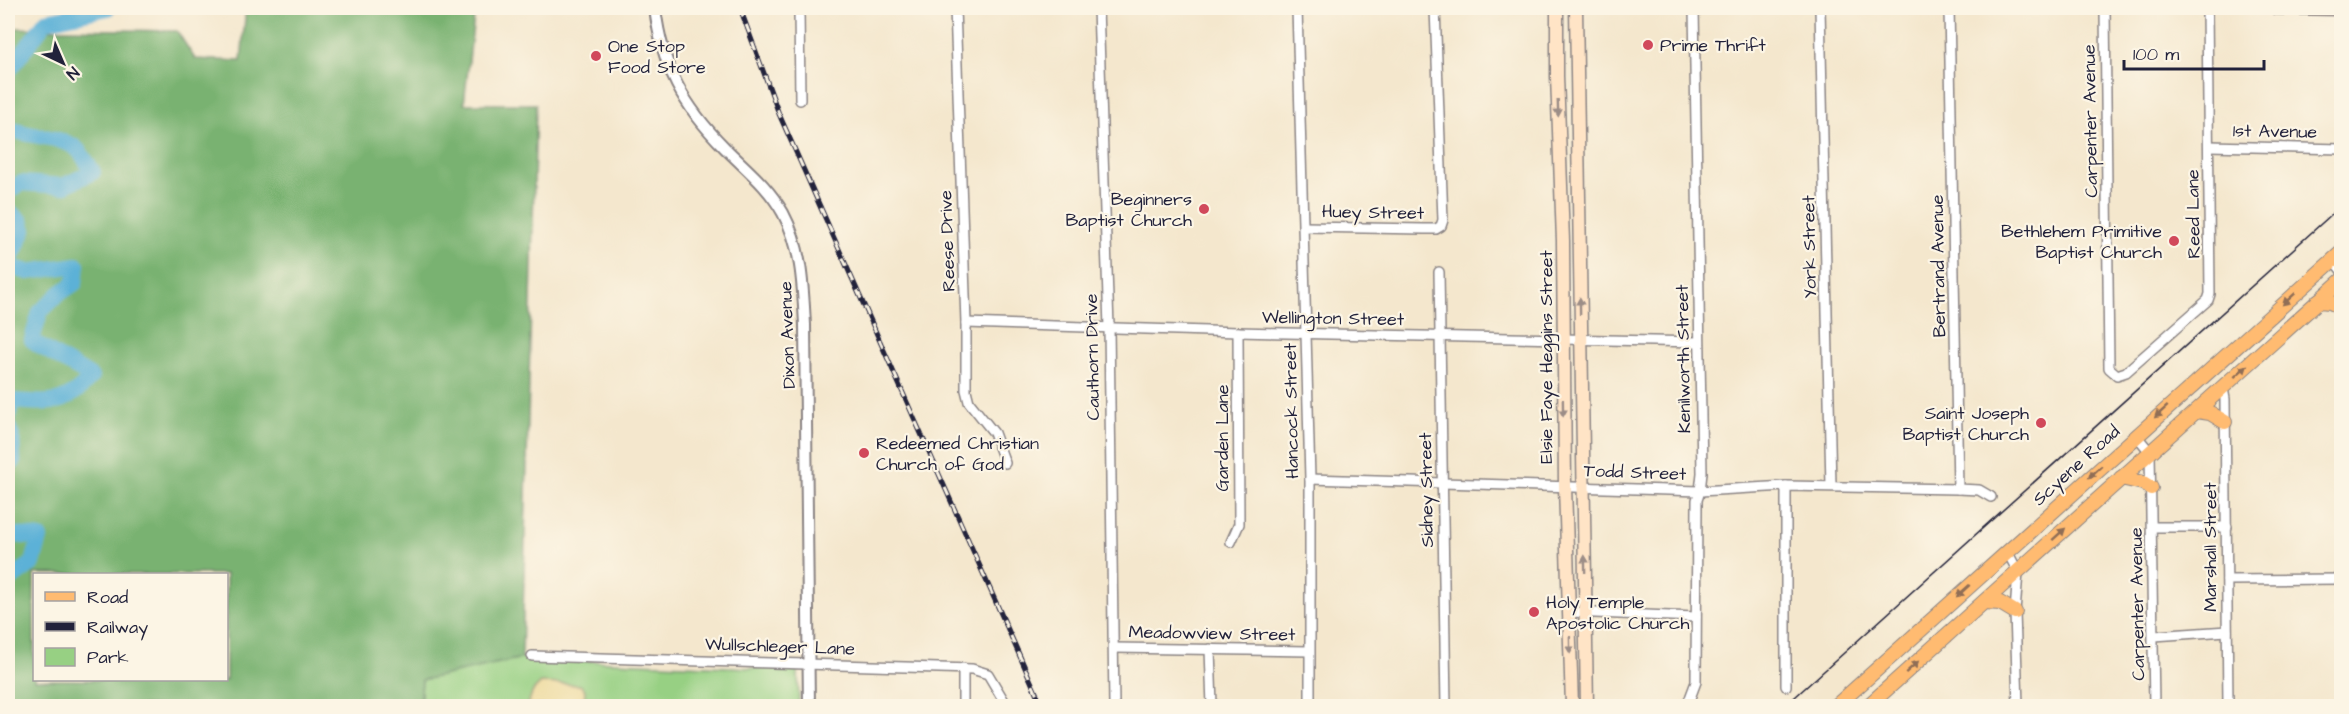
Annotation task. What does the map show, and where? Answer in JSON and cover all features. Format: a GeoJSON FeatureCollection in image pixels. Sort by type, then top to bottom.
{"type":"FeatureCollection","features":[{"type":"Feature","properties":{"kind":"main road","name":"Elsie Faye Heggins Street"},"geometry":{"type":"LineString","coordinates":[[1557,8],[1563,241],[1565,486],[1572,706]]}},
{"type":"Feature","properties":{"kind":"main road","name":"Elsie Faye Heggins Street"},"geometry":{"type":"LineString","coordinates":[[1576,8],[1587,706]]}},
{"type":"Feature","properties":{"kind":"main road"},"geometry":{"type":"LineString","coordinates":[[2276,8],[2342,9]]}},
{"type":"Feature","properties":{"kind":"main road"},"geometry":{"type":"LineString","coordinates":[[1557,76],[1577,75]]}},
{"type":"Feature","properties":{"kind":"main road","name":"Scyene Road"},"geometry":{"type":"LineString","coordinates":[[1836,706],[2136,435],[2338,261]]}},
{"type":"Feature","properties":{"kind":"main road"},"geometry":{"type":"LineString","coordinates":[[1868,706],[2342,280]]}},
{"type":"Feature","properties":{"kind":"main road"},"geometry":{"type":"LineString","coordinates":[[2318,301],[2330,302],[2342,308]]}},
{"type":"Feature","properties":{"kind":"main road"},"geometry":{"type":"LineString","coordinates":[[2197,411],[2210,413],[2226,422]]}},
{"type":"Feature","properties":{"kind":"main road"},"geometry":{"type":"LineString","coordinates":[[2121,478],[2143,483],[2151,488]]}},
{"type":"Feature","properties":{"kind":"main road"},"geometry":{"type":"LineString","coordinates":[[1984,602],[2000,603],[2015,612]]}},
{"type":"Feature","properties":{"kind":"street","name":"Dixon Avenue"},"geometry":{"type":"LineString","coordinates":[[655,8],[657,27],[679,92],[698,120],[769,190],[783,214],[800,262],[805,325],[809,706]]}},
{"type":"Feature","properties":{"kind":"street"},"geometry":{"type":"LineString","coordinates":[[799,8],[800,100]]}},
{"type":"Feature","properties":{"kind":"street","name":"Reese Drive"},"geometry":{"type":"LineString","coordinates":[[955,8],[966,323],[966,390],[969,402],[994,433],[1005,463]]}},
{"type":"Feature","properties":{"kind":"street","name":"Cauthorn Drive"},"geometry":{"type":"LineString","coordinates":[[1098,8],[1109,327],[1114,706]]}},
{"type":"Feature","properties":{"kind":"street","name":"Hancock Street"},"geometry":{"type":"LineString","coordinates":[[1297,8],[1310,479],[1310,706]]}},
{"type":"Feature","properties":{"kind":"street","name":"Huey Street"},"geometry":{"type":"LineString","coordinates":[[1304,227],[1436,229],[1440,226],[1443,220],[1435,8]]}},
{"type":"Feature","properties":{"kind":"street","name":"Kenilworth Street"},"geometry":{"type":"LineString","coordinates":[[1687,706],[1696,682],[1697,500],[1702,472],[1694,8]]}},
{"type":"Feature","properties":{"kind":"street","name":"York Street"},"geometry":{"type":"LineString","coordinates":[[1821,8],[1832,486]]}},
{"type":"Feature","properties":{"kind":"street","name":"Bertrand Avenue"},"geometry":{"type":"LineString","coordinates":[[1949,8],[1958,489]]}},
{"type":"Feature","properties":{"kind":"street","name":"Carpenter Avenue"},"geometry":{"type":"LineString","coordinates":[[2105,8],[2109,368],[2117,375]]}},
{"type":"Feature","properties":{"kind":"street","name":"Reed Lane"},"geometry":{"type":"LineString","coordinates":[[2117,375],[2126,372],[2208,300],[2210,294],[2207,8]]}},
{"type":"Feature","properties":{"kind":"street","name":"1st Avenue"},"geometry":{"type":"LineString","coordinates":[[2209,146],[2342,149]]}},
{"type":"Feature","properties":{"kind":"street","name":"Sidney Street"},"geometry":{"type":"LineString","coordinates":[[1439,272],[1446,706]]}},
{"type":"Feature","properties":{"kind":"street","name":"Wellington Street"},"geometry":{"type":"LineString","coordinates":[[966,323],[1238,332],[1698,342]]}},
{"type":"Feature","properties":{"kind":"street","name":"Garden Lane"},"geometry":{"type":"LineString","coordinates":[[1231,542],[1239,524],[1238,332]]}},
{"type":"Feature","properties":{"kind":"street","name":"Marshall Street"},"geometry":{"type":"LineString","coordinates":[[2223,388],[2226,422],[2228,706]]}},
{"type":"Feature","properties":{"kind":"street"},"geometry":{"type":"LineString","coordinates":[[2136,435],[2150,452]]}},
{"type":"Feature","properties":{"kind":"street","name":"Carpenter Avenue"},"geometry":{"type":"LineString","coordinates":[[2150,452],[2154,706]]}},
{"type":"Feature","properties":{"kind":"street","name":"Todd Street"},"geometry":{"type":"LineString","coordinates":[[1310,479],[1700,491],[1786,486],[1958,489]]}},
{"type":"Feature","properties":{"kind":"street"},"geometry":{"type":"LineString","coordinates":[[1786,486],[1786,686]]}},
{"type":"Feature","properties":{"kind":"street"},"geometry":{"type":"LineString","coordinates":[[1958,489],[1979,490],[1991,497]]}},
{"type":"Feature","properties":{"kind":"street"},"geometry":{"type":"LineString","coordinates":[[2152,527],[2227,527]]}},
{"type":"Feature","properties":{"kind":"street"},"geometry":{"type":"LineString","coordinates":[[2007,551],[2018,572],[2015,612],[2018,706]]}},
{"type":"Feature","properties":{"kind":"street"},"geometry":{"type":"LineString","coordinates":[[2227,580],[2342,579]]}},
{"type":"Feature","properties":{"kind":"street"},"geometry":{"type":"LineString","coordinates":[[1569,612],[1696,617]]}},
{"type":"Feature","properties":{"kind":"street"},"geometry":{"type":"LineString","coordinates":[[2154,636],[2227,631]]}},
{"type":"Feature","properties":{"kind":"street","name":"Meadowview Street"},"geometry":{"type":"LineString","coordinates":[[1114,648],[1309,651]]}},
{"type":"Feature","properties":{"kind":"street"},"geometry":{"type":"LineString","coordinates":[[1210,649],[1212,706]]}},
{"type":"Feature","properties":{"kind":"street","name":"Wullschleger Lane"},"geometry":{"type":"LineString","coordinates":[[532,656],[982,670],[988,674],[1006,706]]}},
{"type":"Feature","properties":{"kind":"street"},"geometry":{"type":"LineString","coordinates":[[963,668],[963,706]]}},
{"type":"Feature","properties":{"kind":"green space"},"geometry":{"type":"Polygon","coordinates":[[[246,8],[475,8],[464,104],[536,104],[522,658],[422,680],[420,706],[8,706],[8,28],[177,31],[195,59],[241,61],[246,8]]]}},
{"type":"Feature","properties":{"kind":"green space"},"geometry":{"type":"Polygon","coordinates":[[[522,658],[798,670],[799,706],[420,706],[422,680],[522,658]]]}},
{"type":"Feature","properties":{"kind":"sand"},"geometry":{"type":"Polygon","coordinates":[[[541,683],[580,685],[585,690],[584,706],[527,706],[533,691],[541,683]]]}},
{"type":"Feature","properties":{"kind":"waterway"},"geometry":{"type":"LineString","coordinates":[[8,72],[46,21],[108,8]]}},
{"type":"Feature","properties":{"kind":"waterway"},"geometry":{"type":"LineString","coordinates":[[8,128],[70,144],[79,150],[93,172],[63,186],[21,183],[8,192]]}},
{"type":"Feature","properties":{"kind":"waterway"},"geometry":{"type":"LineString","coordinates":[[8,210],[21,221],[24,230],[8,265]]}},
{"type":"Feature","properties":{"kind":"waterway"},"geometry":{"type":"LineString","coordinates":[[8,266],[28,272],[77,265],[75,283],[60,293],[40,312],[32,340],[91,377],[73,394],[64,399],[47,402],[12,401],[8,418]]}},
{"type":"Feature","properties":{"kind":"waterway"},"geometry":{"type":"LineString","coordinates":[[8,426],[12,437],[13,462],[8,461]]}},
{"type":"Feature","properties":{"kind":"waterway"},"geometry":{"type":"LineString","coordinates":[[8,534],[40,538],[33,563],[8,581]]}},
{"type":"Feature","properties":{"kind":"tram line"},"geometry":{"type":"LineString","coordinates":[[1785,706],[2342,205]]}},
{"type":"Feature","properties":{"kind":"railway"},"geometry":{"type":"LineString","coordinates":[[740,8],[779,114],[1042,706]]}},
{"type":"Feature","properties":{"kind":"place","name":"Prime Thrift"},"geometry":{"type":"Point","coordinates":[1648,45]}},
{"type":"Feature","properties":{"kind":"place","name":"One Stop Food Store"},"geometry":{"type":"Point","coordinates":[596,56]}},
{"type":"Feature","properties":{"kind":"place","name":"Beginners Baptist Church"},"geometry":{"type":"Point","coordinates":[1204,209]}},
{"type":"Feature","properties":{"kind":"place","name":"Bethlehem Primitive Baptist Church"},"geometry":{"type":"Point","coordinates":[2174,241]}},
{"type":"Feature","properties":{"kind":"place","name":"Saint Joseph Baptist Church"},"geometry":{"type":"Point","coordinates":[2041,423]}},
{"type":"Feature","properties":{"kind":"place","name":"Redeemed Christian Church of God"},"geometry":{"type":"Point","coordinates":[864,453]}},
{"type":"Feature","properties":{"kind":"place","name":"Holy Temple Apostolic Church"},"geometry":{"type":"Point","coordinates":[1534,612]}}]}
